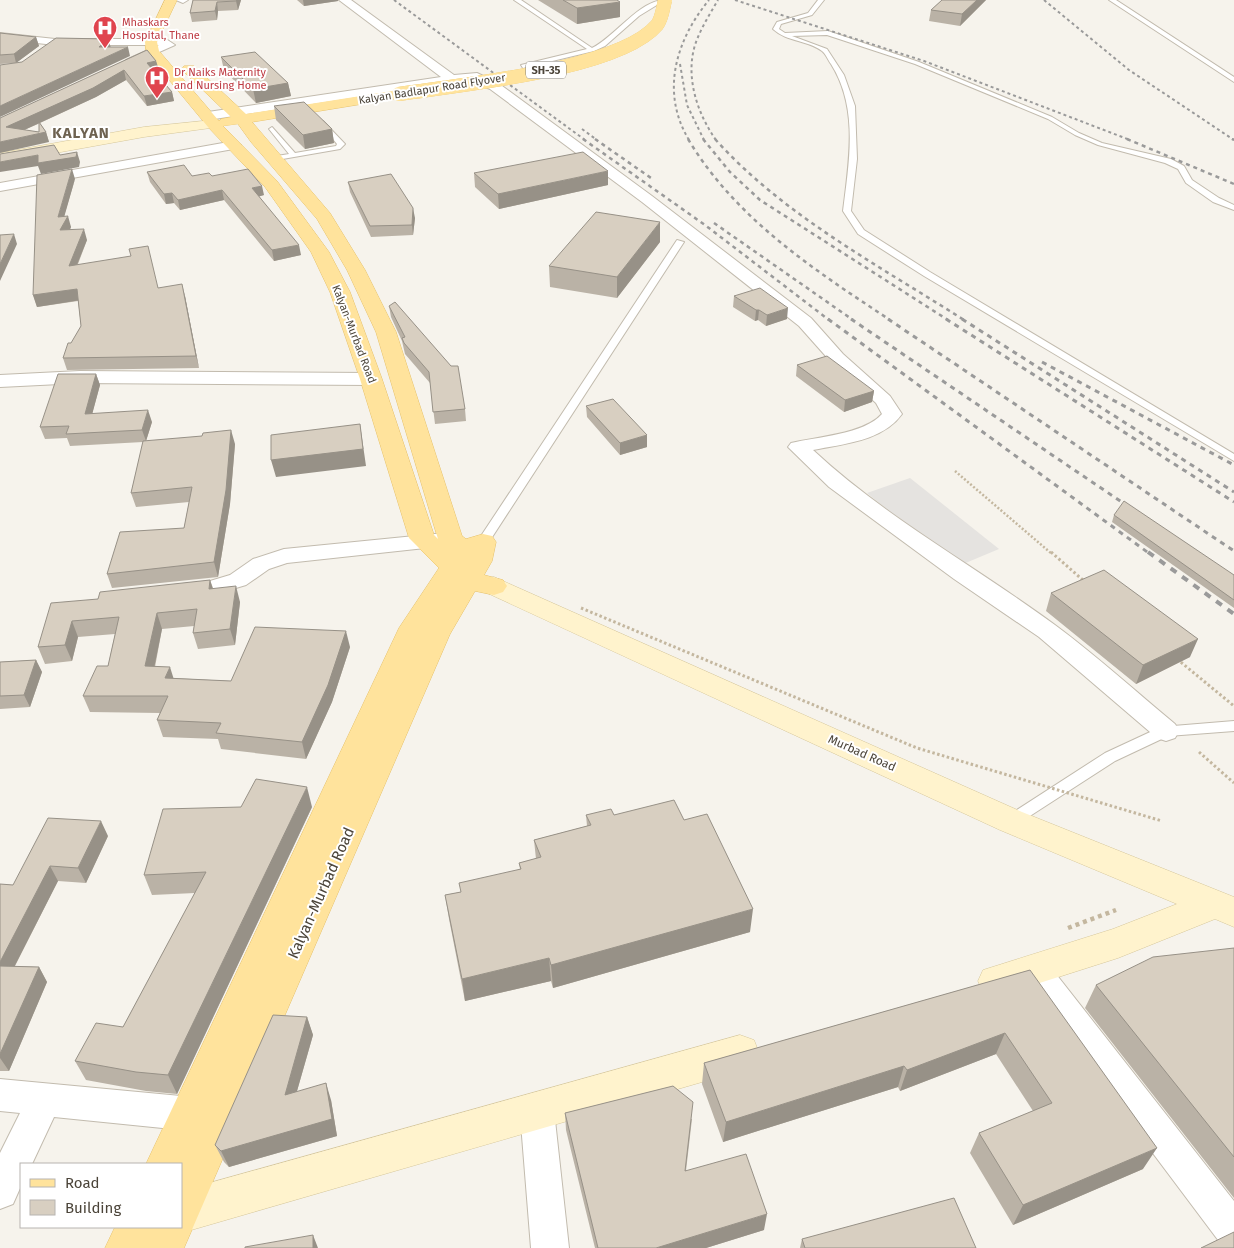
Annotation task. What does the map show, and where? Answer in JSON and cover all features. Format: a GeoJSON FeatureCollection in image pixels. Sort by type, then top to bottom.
{"type":"FeatureCollection","features":[{"type":"Feature","properties":{"kind":"main road","name":"Kalyan Badlapur Road Flyover"},"geometry":{"type":"LineString","coordinates":[[246,116],[278,114],[559,68],[607,56],[638,42],[657,24],[664,0]]}},
{"type":"Feature","properties":{"kind":"main road"},"geometry":{"type":"LineString","coordinates":[[160,45],[177,3]]}},
{"type":"Feature","properties":{"kind":"main road","name":"Kalyan-Murbad Road"},"geometry":{"type":"LineString","coordinates":[[160,45],[246,116],[256,139],[324,217],[356,270],[386,332],[470,560],[436,634],[400,685],[206,1116],[182,1206]]}},
{"type":"Feature","properties":{"kind":"main road","name":"Kalyan-Murbad Road"},"geometry":{"type":"LineString","coordinates":[[160,45],[211,120],[271,184],[320,252],[340,292],[372,378],[422,538],[426,542]]}},
{"type":"Feature","properties":{"kind":"main road","name":"Kalyan-Murbad Road"},"geometry":{"type":"LineString","coordinates":[[168,1163],[206,1116]]}},
{"type":"Feature","properties":{"kind":"main road"},"geometry":{"type":"LineString","coordinates":[[127,1248],[137,1228]]}},
{"type":"Feature","properties":{"kind":"main road"},"geometry":{"type":"LineString","coordinates":[[162,1248],[172,1228]]}},
{"type":"Feature","properties":{"kind":"street"},"geometry":{"type":"LineString","coordinates":[[344,0],[451,78]]}},
{"type":"Feature","properties":{"kind":"street"},"geometry":{"type":"LineString","coordinates":[[0,36],[54,42],[160,45]]}},
{"type":"Feature","properties":{"kind":"street"},"geometry":{"type":"LineString","coordinates":[[41,52],[54,42]]}},
{"type":"Feature","properties":{"kind":"street"},"geometry":{"type":"LineString","coordinates":[[121,66],[160,45]]}},
{"type":"Feature","properties":{"kind":"street"},"geometry":{"type":"LineString","coordinates":[[0,158],[211,120],[246,116],[451,78],[473,76],[494,86],[648,199],[805,322],[837,358],[883,400],[892,414],[888,422],[873,430],[798,447],[836,483],[962,574],[1048,631],[1166,731]]}},
{"type":"Feature","properties":{"kind":"street"},"geometry":{"type":"LineString","coordinates":[[0,187],[234,145]]}},
{"type":"Feature","properties":{"kind":"street"},"geometry":{"type":"LineString","coordinates":[[0,381],[80,377],[372,378]]}},
{"type":"Feature","properties":{"kind":"street"},"geometry":{"type":"LineString","coordinates":[[164,593],[211,588],[238,580],[261,564],[284,556],[426,542],[470,560]]}},
{"type":"Feature","properties":{"kind":"street","name":"Murbad Road"},"geometry":{"type":"LineString","coordinates":[[470,560],[1011,821],[1224,908]]}},
{"type":"Feature","properties":{"kind":"street"},"geometry":{"type":"LineString","coordinates":[[967,989],[1034,970],[1224,908]]}},
{"type":"Feature","properties":{"kind":"street"},"geometry":{"type":"LineString","coordinates":[[1034,970],[1234,1231]]}},
{"type":"Feature","properties":{"kind":"street"},"geometry":{"type":"LineString","coordinates":[[182,1210],[776,1043]]}},
{"type":"Feature","properties":{"kind":"street"},"geometry":{"type":"LineString","coordinates":[[0,1095],[206,1116]]}},
{"type":"Feature","properties":{"kind":"street"},"geometry":{"type":"LineString","coordinates":[[0,1190],[45,1099]]}},
{"type":"Feature","properties":{"kind":"street"},"geometry":{"type":"LineString","coordinates":[[537,1111],[550,1248]]}},
{"type":"Feature","properties":{"kind":"lane"},"geometry":{"type":"LineString","coordinates":[[517,0],[592,50]]}},
{"type":"Feature","properties":{"kind":"lane"},"geometry":{"type":"LineString","coordinates":[[523,66],[592,50],[602,45],[637,15],[664,0]]}},
{"type":"Feature","properties":{"kind":"lane"},"geometry":{"type":"LineString","coordinates":[[820,0],[810,14],[779,23],[776,29],[783,34],[824,50],[841,75],[852,106],[853,158],[847,211],[861,232],[927,274],[1234,458]]}},
{"type":"Feature","properties":{"kind":"lane"},"geometry":{"type":"LineString","coordinates":[[1112,0],[1234,80]]}},
{"type":"Feature","properties":{"kind":"lane"},"geometry":{"type":"LineString","coordinates":[[783,34],[828,33],[917,63],[1050,118],[1077,134],[1100,144],[1168,161],[1181,168],[1189,181],[1216,200],[1234,208]]}},
{"type":"Feature","properties":{"kind":"lane"},"geometry":{"type":"LineString","coordinates":[[274,159],[332,150],[340,146],[322,121]]}},
{"type":"Feature","properties":{"kind":"lane"},"geometry":{"type":"LineString","coordinates":[[272,129],[294,156]]}},
{"type":"Feature","properties":{"kind":"lane"},"geometry":{"type":"LineString","coordinates":[[470,560],[680,242]]}},
{"type":"Feature","properties":{"kind":"lane"},"geometry":{"type":"LineString","coordinates":[[1011,821],[1110,758],[1166,731],[1234,726]]}},
{"type":"Feature","properties":{"kind":"path"},"geometry":{"type":"LineString","coordinates":[[956,471],[1088,585]]}},
{"type":"Feature","properties":{"kind":"path"},"geometry":{"type":"LineString","coordinates":[[581,608],[917,748],[1162,821]]}},
{"type":"Feature","properties":{"kind":"path"},"geometry":{"type":"LineString","coordinates":[[1176,658],[1234,706]]}},
{"type":"Feature","properties":{"kind":"path"},"geometry":{"type":"LineString","coordinates":[[1199,752],[1234,783]]}},
{"type":"Feature","properties":{"kind":"shaded area"},"geometry":{"type":"Polygon","coordinates":[[[910,478],[999,549],[956,567],[867,493],[910,478]]]}},
{"type":"Feature","properties":{"kind":"building"},"geometry":{"type":"Polygon","coordinates":[[[193,0],[237,0],[217,2],[215,11],[190,13],[193,0]]]}},
{"type":"Feature","properties":{"kind":"building"},"geometry":{"type":"Polygon","coordinates":[[[563,0],[617,0],[620,2],[577,8],[563,0]]]}},
{"type":"Feature","properties":{"kind":"building"},"geometry":{"type":"Polygon","coordinates":[[[942,0],[977,0],[962,14],[931,10],[942,0]]]}},
{"type":"Feature","properties":{"kind":"building"},"geometry":{"type":"Polygon","coordinates":[[[0,33],[36,37],[14,54],[0,55],[0,33]]]}},
{"type":"Feature","properties":{"kind":"building"},"geometry":{"type":"Polygon","coordinates":[[[56,38],[108,39],[99,47],[128,47],[0,106],[0,65],[22,62],[56,38]]]}},
{"type":"Feature","properties":{"kind":"building"},"geometry":{"type":"Polygon","coordinates":[[[147,50],[156,61],[147,63],[172,92],[144,96],[124,70],[93,88],[6,127],[39,132],[39,122],[46,132],[0,142],[0,118],[147,50]]]}},
{"type":"Feature","properties":{"kind":"building"},"geometry":{"type":"Polygon","coordinates":[[[255,52],[288,83],[253,89],[221,57],[255,52]]]}},
{"type":"Feature","properties":{"kind":"building"},"geometry":{"type":"Polygon","coordinates":[[[304,102],[332,129],[303,135],[274,106],[304,102]]]}},
{"type":"Feature","properties":{"kind":"building"},"geometry":{"type":"Polygon","coordinates":[[[54,145],[60,155],[77,152],[76,157],[38,163],[38,155],[0,162],[0,154],[54,145]]]}},
{"type":"Feature","properties":{"kind":"building"},"geometry":{"type":"Polygon","coordinates":[[[583,152],[608,171],[498,194],[474,173],[583,152]]]}},
{"type":"Feature","properties":{"kind":"building"},"geometry":{"type":"Polygon","coordinates":[[[184,165],[192,176],[209,173],[212,176],[248,169],[262,186],[252,188],[299,245],[272,250],[222,190],[178,200],[172,193],[164,194],[147,172],[184,165]]]}},
{"type":"Feature","properties":{"kind":"building"},"geometry":{"type":"Polygon","coordinates":[[[72,169],[58,217],[68,216],[60,230],[84,229],[69,266],[131,256],[129,249],[148,246],[158,288],[182,284],[196,356],[63,358],[68,343],[71,343],[81,326],[77,289],[33,295],[37,175],[72,169]]]}},
{"type":"Feature","properties":{"kind":"building"},"geometry":{"type":"Polygon","coordinates":[[[391,174],[413,208],[412,225],[370,226],[348,182],[391,174]]]}},
{"type":"Feature","properties":{"kind":"building"},"geometry":{"type":"Polygon","coordinates":[[[596,212],[660,222],[617,277],[549,266],[596,212]]]}},
{"type":"Feature","properties":{"kind":"building"},"geometry":{"type":"Polygon","coordinates":[[[14,234],[0,264],[0,235],[14,234]]]}},
{"type":"Feature","properties":{"kind":"building"},"geometry":{"type":"Polygon","coordinates":[[[760,288],[788,308],[767,315],[734,296],[760,288]]]}},
{"type":"Feature","properties":{"kind":"building"},"geometry":{"type":"Polygon","coordinates":[[[395,302],[451,366],[458,366],[465,409],[433,412],[429,372],[404,343],[402,338],[405,337],[389,306],[395,302]]]}},
{"type":"Feature","properties":{"kind":"building"},"geometry":{"type":"Polygon","coordinates":[[[827,356],[874,391],[845,400],[797,365],[827,356]]]}},
{"type":"Feature","properties":{"kind":"building"},"geometry":{"type":"Polygon","coordinates":[[[58,374],[96,374],[85,414],[148,410],[142,430],[66,434],[69,426],[40,427],[58,374]]]}},
{"type":"Feature","properties":{"kind":"building"},"geometry":{"type":"Polygon","coordinates":[[[613,399],[647,435],[620,443],[586,406],[613,399]]]}},
{"type":"Feature","properties":{"kind":"building"},"geometry":{"type":"Polygon","coordinates":[[[360,424],[363,449],[271,460],[271,435],[360,424]]]}},
{"type":"Feature","properties":{"kind":"building"},"geometry":{"type":"Polygon","coordinates":[[[231,430],[226,490],[214,562],[107,574],[120,532],[184,528],[192,487],[131,493],[143,441],[202,436],[203,433],[231,430]]]}},
{"type":"Feature","properties":{"kind":"building"},"geometry":{"type":"Polygon","coordinates":[[[1124,501],[1234,575],[1234,600],[1114,515],[1124,501]]]}},
{"type":"Feature","properties":{"kind":"building"},"geometry":{"type":"Polygon","coordinates":[[[1104,570],[1198,639],[1143,665],[1051,593],[1104,570]]]}},
{"type":"Feature","properties":{"kind":"building"},"geometry":{"type":"Polygon","coordinates":[[[210,580],[209,589],[236,586],[230,629],[193,633],[197,609],[157,613],[145,666],[170,667],[165,678],[231,681],[255,627],[346,631],[328,685],[302,742],[216,733],[221,723],[157,720],[168,696],[83,696],[97,666],[108,666],[119,617],[72,621],[65,645],[38,647],[51,603],[98,599],[100,592],[210,580]]]}},
{"type":"Feature","properties":{"kind":"building"},"geometry":{"type":"Polygon","coordinates":[[[36,660],[24,695],[0,696],[0,662],[36,660]]]}},
{"type":"Feature","properties":{"kind":"building"},"geometry":{"type":"Polygon","coordinates":[[[256,779],[307,787],[168,1075],[136,1072],[75,1061],[96,1023],[123,1027],[206,872],[144,875],[163,809],[241,807],[256,779]]]}},
{"type":"Feature","properties":{"kind":"building"},"geometry":{"type":"Polygon","coordinates":[[[674,800],[684,820],[707,814],[753,909],[551,965],[549,958],[462,979],[445,895],[461,892],[459,883],[521,869],[519,863],[541,857],[534,840],[591,825],[586,815],[611,809],[614,815],[674,800]]]}},
{"type":"Feature","properties":{"kind":"building"},"geometry":{"type":"Polygon","coordinates":[[[48,818],[101,821],[78,868],[50,866],[0,962],[0,884],[13,885],[48,818]]]}},
{"type":"Feature","properties":{"kind":"building"},"geometry":{"type":"Polygon","coordinates":[[[1234,948],[1234,1157],[1096,985],[1153,957],[1234,948]]]}},
{"type":"Feature","properties":{"kind":"building"},"geometry":{"type":"Polygon","coordinates":[[[0,966],[39,967],[0,1054],[0,966]]]}},
{"type":"Feature","properties":{"kind":"building"},"geometry":{"type":"Polygon","coordinates":[[[1030,970],[1157,1148],[1023,1205],[979,1133],[1052,1103],[1005,1033],[907,1070],[904,1066],[726,1122],[704,1063],[1030,970]]]}},
{"type":"Feature","properties":{"kind":"building"},"geometry":{"type":"Polygon","coordinates":[[[273,1015],[307,1017],[285,1095],[326,1083],[332,1119],[221,1151],[215,1145],[273,1015]]]}},
{"type":"Feature","properties":{"kind":"building"},"geometry":{"type":"Polygon","coordinates":[[[673,1086],[693,1102],[685,1171],[746,1154],[767,1214],[656,1248],[598,1248],[565,1113],[673,1086]]]}},
{"type":"Feature","properties":{"kind":"building"},"geometry":{"type":"Polygon","coordinates":[[[954,1198],[976,1248],[805,1248],[802,1239],[954,1198]]]}},
{"type":"Feature","properties":{"kind":"building"},"geometry":{"type":"Polygon","coordinates":[[[1234,1232],[1234,1248],[1201,1248],[1234,1232]]]}},
{"type":"Feature","properties":{"kind":"building"},"geometry":{"type":"Polygon","coordinates":[[[313,1235],[313,1248],[245,1248],[245,1247],[313,1235]]]}},
{"type":"Feature","properties":{"kind":"railway"},"geometry":{"type":"LineString","coordinates":[[394,0],[585,140]]}},
{"type":"Feature","properties":{"kind":"railway"},"geometry":{"type":"LineString","coordinates":[[689,140],[680,122],[675,104],[674,85],[676,67],[688,32],[709,0]]}},
{"type":"Feature","properties":{"kind":"railway"},"geometry":{"type":"LineString","coordinates":[[716,140],[698,104],[694,91],[692,64],[698,37],[718,0]]}},
{"type":"Feature","properties":{"kind":"railway"},"geometry":{"type":"LineString","coordinates":[[735,0],[924,61],[1130,140]]}},
{"type":"Feature","properties":{"kind":"railway"},"geometry":{"type":"LineString","coordinates":[[1044,0],[1129,70],[1234,140],[1232,139]]}},
{"type":"Feature","properties":{"kind":"railway"},"geometry":{"type":"LineString","coordinates":[[680,64],[687,105],[704,140]]}},
{"type":"Feature","properties":{"kind":"railway"},"geometry":{"type":"LineString","coordinates":[[582,129],[597,140]]}},
{"type":"Feature","properties":{"kind":"railway"},"geometry":{"type":"LineString","coordinates":[[583,139],[705,225],[829,320]]}},
{"type":"Feature","properties":{"kind":"railway"},"geometry":{"type":"LineString","coordinates":[[595,139],[651,178]]}},
{"type":"Feature","properties":{"kind":"railway"},"geometry":{"type":"LineString","coordinates":[[688,139],[707,168],[753,218],[805,261],[890,320]]}},
{"type":"Feature","properties":{"kind":"railway"},"geometry":{"type":"LineString","coordinates":[[703,139],[730,172],[760,200],[948,320]]}},
{"type":"Feature","properties":{"kind":"railway"},"geometry":{"type":"LineString","coordinates":[[1127,139],[1234,184]]}},
{"type":"Feature","properties":{"kind":"railway"},"geometry":{"type":"LineString","coordinates":[[716,140],[770,192],[801,215],[865,259],[964,320]]}},
{"type":"Feature","properties":{"kind":"railway"},"geometry":{"type":"LineString","coordinates":[[714,223],[853,320]]}},
{"type":"Feature","properties":{"kind":"railway"},"geometry":{"type":"LineString","coordinates":[[828,319],[1150,554]]}},
{"type":"Feature","properties":{"kind":"railway"},"geometry":{"type":"LineString","coordinates":[[851,319],[1135,511]]}},
{"type":"Feature","properties":{"kind":"railway"},"geometry":{"type":"LineString","coordinates":[[888,319],[1234,551]]}},
{"type":"Feature","properties":{"kind":"railway"},"geometry":{"type":"LineString","coordinates":[[946,319],[1234,502]]}},
{"type":"Feature","properties":{"kind":"railway"},"geometry":{"type":"LineString","coordinates":[[962,319],[1234,492]]}},
{"type":"Feature","properties":{"kind":"railway"},"geometry":{"type":"LineString","coordinates":[[1042,362],[1234,465]]}},
{"type":"Feature","properties":{"kind":"railway"},"geometry":{"type":"LineString","coordinates":[[1148,552],[1234,614]]}},
{"type":"Feature","properties":{"kind":"place","name":"Mhaskars Hospital, Thane"},"geometry":{"type":"Point","coordinates":[105,49]}},
{"type":"Feature","properties":{"kind":"place","name":"Dr Naiks Maternity and Nursing Home"},"geometry":{"type":"Point","coordinates":[157,99]}},
{"type":"Feature","properties":{"kind":"district","name":"KALYAN"},"geometry":{"type":"Point","coordinates":[81,133]}}]}
